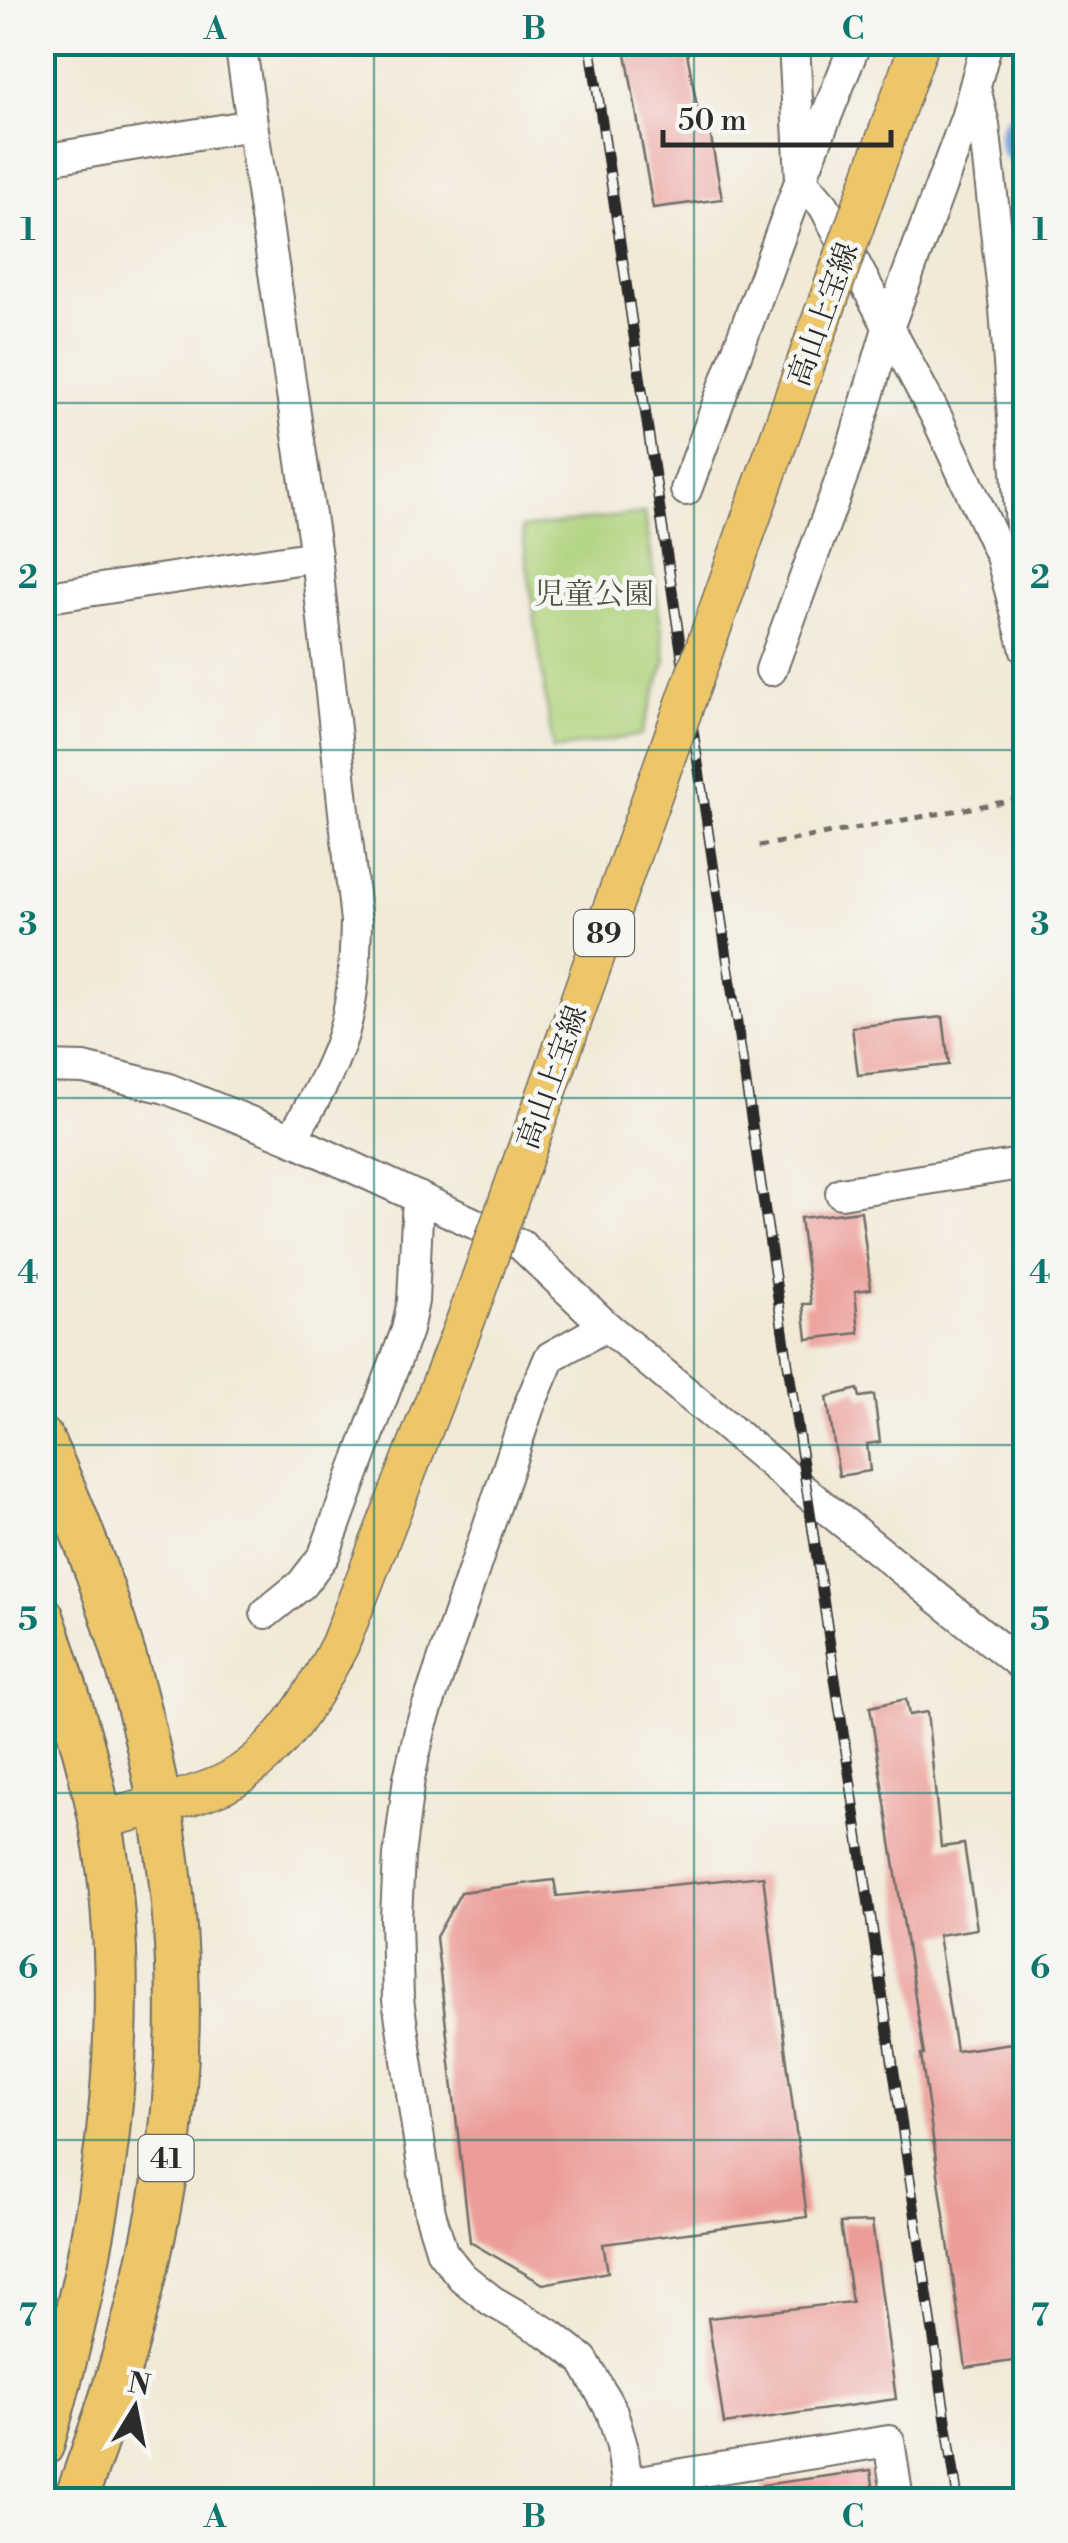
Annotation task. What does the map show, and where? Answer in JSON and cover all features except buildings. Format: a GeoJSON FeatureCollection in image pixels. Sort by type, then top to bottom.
{"type":"FeatureCollection","features":[{"type":"Feature","properties":{"kind":"highway","name":"41"},"geometry":{"type":"LineString","coordinates":[[42,1439],[102,1578],[130,1667],[160,1804],[172,1888],[177,1983],[174,2080],[164,2178],[143,2282],[75,2500]]}},
{"type":"Feature","properties":{"kind":"highway","name":"41"},"geometry":{"type":"LineString","coordinates":[[42,1616],[75,1719],[100,1820],[112,1902],[117,1983],[116,2068],[106,2163],[90,2257],[42,2446]]}},
{"type":"Feature","properties":{"kind":"main road","name":"高山上宝線"},"geometry":{"type":"LineString","coordinates":[[100,1820],[216,1787],[241,1772],[270,1749],[318,1686],[340,1644],[470,1308],[920,42]]}},
{"type":"Feature","properties":{"kind":"street"},"geometry":{"type":"LineString","coordinates":[[240,42],[316,556],[356,921],[355,970],[348,1018],[334,1060],[292,1139]]}},
{"type":"Feature","properties":{"kind":"street"},"geometry":{"type":"LineString","coordinates":[[794,42],[801,178],[824,206],[937,418],[1001,556],[1026,650]]}},
{"type":"Feature","properties":{"kind":"street"},"geometry":{"type":"LineString","coordinates":[[686,490],[801,178],[856,42]]}},
{"type":"Feature","properties":{"kind":"street"},"geometry":{"type":"LineString","coordinates":[[771,670],[851,452],[888,325],[966,118],[987,42]]}},
{"type":"Feature","properties":{"kind":"street"},"geometry":{"type":"LineString","coordinates":[[975,85],[984,125],[1005,309],[1026,594]]}},
{"type":"Feature","properties":{"kind":"street"},"geometry":{"type":"LineString","coordinates":[[42,160],[252,124]]}},
{"type":"Feature","properties":{"kind":"street"},"geometry":{"type":"LineString","coordinates":[[42,598],[316,556]]}},
{"type":"Feature","properties":{"kind":"street"},"geometry":{"type":"LineString","coordinates":[[42,1067],[84,1068],[166,1088],[292,1139],[521,1244],[606,1326],[1026,1669]]}},
{"type":"Feature","properties":{"kind":"street"},"geometry":{"type":"LineString","coordinates":[[841,1193],[1026,1163]]}},
{"type":"Feature","properties":{"kind":"street"},"geometry":{"type":"LineString","coordinates":[[266,1613],[302,1584],[324,1555],[400,1349],[413,1301],[418,1197]]}},
{"type":"Feature","properties":{"kind":"street"},"geometry":{"type":"LineString","coordinates":[[606,1326],[550,1357],[529,1406],[441,1659],[409,1778],[399,1856],[398,2000],[430,2213],[442,2252],[462,2278],[583,2360],[612,2412],[622,2446],[628,2492],[890,2441],[898,2500]]}},
{"type":"Feature","properties":{"kind":"path"},"geometry":{"type":"LineString","coordinates":[[760,846],[1026,798]]}},
{"type":"Feature","properties":{"kind":"green space","name":"児童公園"},"geometry":{"type":"Polygon","coordinates":[[[645,513],[666,660],[641,735],[553,750],[522,528],[645,513]]]}},
{"type":"Feature","properties":{"kind":"railway"},"geometry":{"type":"LineString","coordinates":[[590,42],[958,2500]]}}]}
